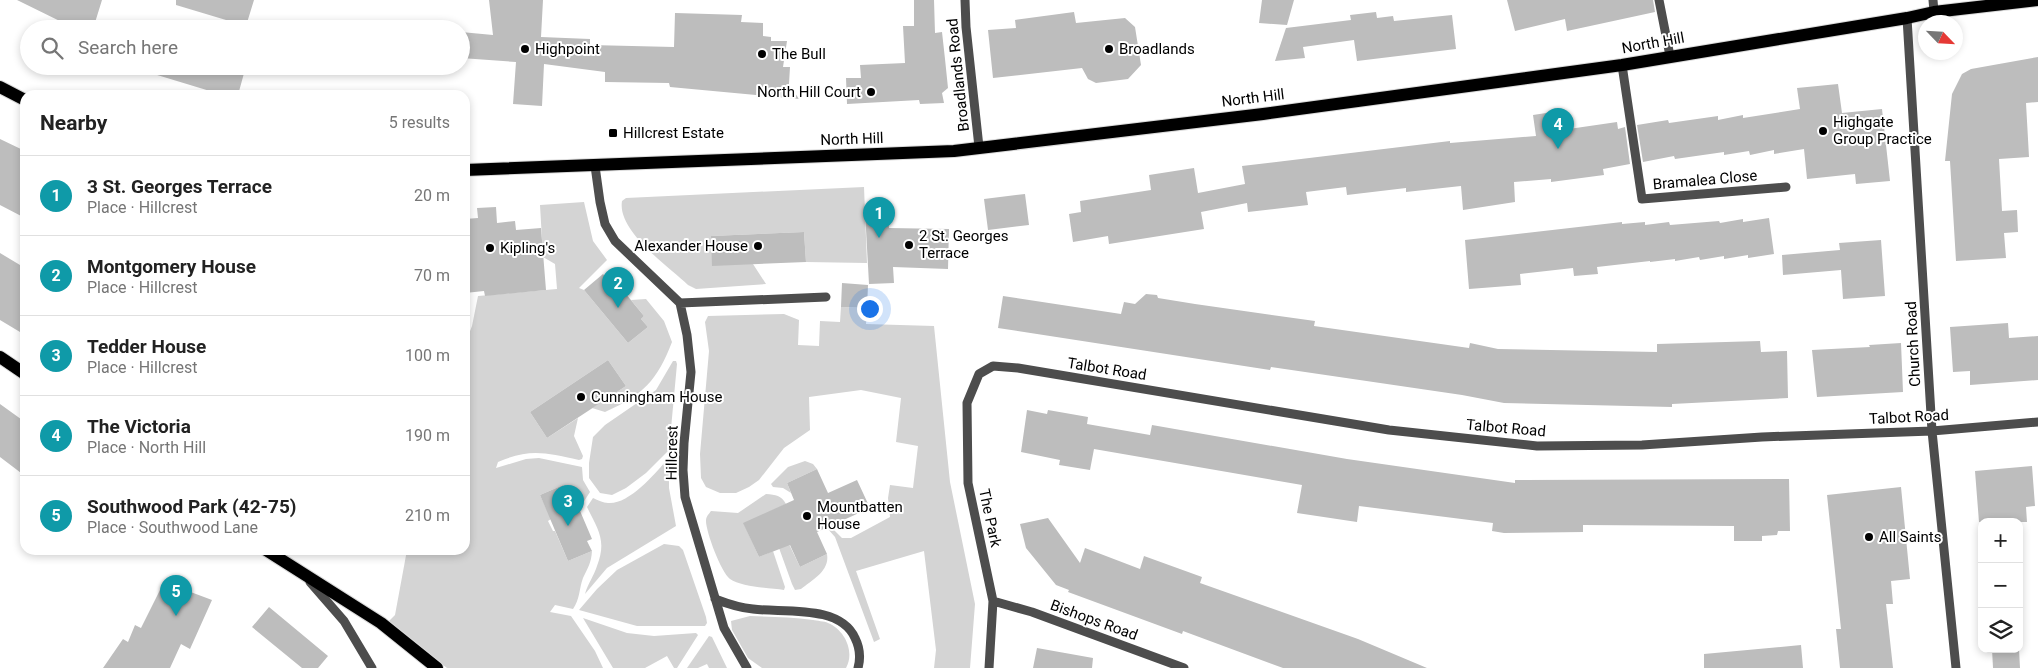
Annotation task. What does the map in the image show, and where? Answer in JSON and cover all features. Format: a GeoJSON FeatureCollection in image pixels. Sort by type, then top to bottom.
{"type":"FeatureCollection","features":[{"type":"Feature","properties":{"kind":"main road","name":"North Hill"},"geometry":{"type":"LineString","coordinates":[[470,170],[954,151],[1263,114],[1622,65],[1907,18],[1934,6],[2038,0]]}},
{"type":"Feature","properties":{"kind":"main road"},"geometry":{"type":"LineString","coordinates":[[0,88],[20,98]]}},
{"type":"Feature","properties":{"kind":"main road"},"geometry":{"type":"LineString","coordinates":[[0,357],[20,371]]}},
{"type":"Feature","properties":{"kind":"main road"},"geometry":{"type":"LineString","coordinates":[[274,555],[381,623],[437,668]]}},
{"type":"Feature","properties":{"kind":"street","name":"Broadlands Road"},"geometry":{"type":"LineString","coordinates":[[966,0],[966,27],[979,147]]}},
{"type":"Feature","properties":{"kind":"street"},"geometry":{"type":"LineString","coordinates":[[1659,0],[1670,56]]}},
{"type":"Feature","properties":{"kind":"street","name":"Church Road"},"geometry":{"type":"LineString","coordinates":[[1907,18],[1932,431],[1956,668]]}},
{"type":"Feature","properties":{"kind":"street","name":"Bramalea Close"},"geometry":{"type":"LineString","coordinates":[[1622,65],[1642,199],[1786,187]]}},
{"type":"Feature","properties":{"kind":"street"},"geometry":{"type":"LineString","coordinates":[[595,166],[605,224],[629,255],[680,304],[826,297]]}},
{"type":"Feature","properties":{"kind":"street","name":"Hillcrest"},"geometry":{"type":"LineString","coordinates":[[680,304],[687,335],[691,372],[684,443],[685,497],[724,628],[747,668]]}},
{"type":"Feature","properties":{"kind":"street","name":"Talbot Road"},"geometry":{"type":"LineString","coordinates":[[979,374],[993,366],[1018,368],[1389,430],[1537,446],[1642,445],[1762,437],[1932,431],[2038,422]]}},
{"type":"Feature","properties":{"kind":"street","name":"The Park"},"geometry":{"type":"LineString","coordinates":[[979,374],[967,403],[968,483],[993,601],[989,668]]}},
{"type":"Feature","properties":{"kind":"street"},"geometry":{"type":"LineString","coordinates":[[305,576],[338,613],[372,668]]}},
{"type":"Feature","properties":{"kind":"street"},"geometry":{"type":"LineString","coordinates":[[716,600],[754,610],[829,616],[846,625],[853,634],[859,647],[860,661],[858,668]]}},
{"type":"Feature","properties":{"kind":"street","name":"Bishops Road"},"geometry":{"type":"LineString","coordinates":[[993,601],[1032,612],[1184,668]]}},
{"type":"Feature","properties":{"kind":"shaded area"},"geometry":{"type":"Polygon","coordinates":[[[864,187],[867,263],[806,262],[804,232],[711,236],[753,264],[766,284],[696,289],[688,285],[635,236],[627,224],[622,201],[626,198],[864,187]]]}},
{"type":"Feature","properties":{"kind":"shaded area"},"geometry":{"type":"Polygon","coordinates":[[[584,202],[593,241],[607,260],[579,288],[584,290],[628,343],[648,327],[641,319],[644,316],[631,300],[646,299],[664,321],[672,342],[661,367],[654,377],[639,393],[618,406],[605,412],[592,408],[626,386],[608,360],[530,412],[547,438],[578,418],[574,436],[583,456],[582,459],[529,453],[498,462],[496,468],[526,459],[539,458],[582,467],[583,480],[590,492],[579,509],[571,492],[567,494],[563,485],[540,495],[551,519],[548,521],[553,531],[555,531],[568,561],[592,551],[590,562],[573,609],[555,605],[550,612],[571,616],[595,651],[603,668],[447,668],[388,622],[395,615],[406,555],[470,555],[470,331],[478,296],[557,289],[555,264],[543,257],[540,205],[584,202]]]}},
{"type":"Feature","properties":{"kind":"shaded area"},"geometry":{"type":"Polygon","coordinates":[[[841,307],[867,308],[866,324],[934,326],[950,482],[975,604],[970,668],[934,668],[936,650],[924,551],[856,571],[880,639],[874,642],[835,537],[827,528],[830,526],[842,538],[851,538],[890,517],[888,498],[890,485],[913,488],[918,446],[896,442],[901,398],[861,390],[809,397],[810,430],[784,448],[759,480],[736,493],[720,493],[706,487],[701,478],[700,454],[709,351],[705,322],[708,316],[784,314],[799,320],[798,345],[819,346],[820,321],[840,322],[841,307]]]}},
{"type":"Feature","properties":{"kind":"shaded area"},"geometry":{"type":"Polygon","coordinates":[[[673,361],[676,361],[677,364],[669,450],[646,473],[626,488],[612,495],[600,493],[589,478],[593,437],[605,425],[656,390],[673,361]]]}},
{"type":"Feature","properties":{"kind":"shaded area"},"geometry":{"type":"Polygon","coordinates":[[[805,461],[813,464],[817,469],[787,483],[791,493],[783,488],[773,487],[771,484],[788,467],[805,461]]]}},
{"type":"Feature","properties":{"kind":"shaded area"},"geometry":{"type":"Polygon","coordinates":[[[665,462],[669,462],[669,488],[676,526],[607,568],[585,594],[596,570],[601,549],[598,529],[587,507],[593,498],[608,503],[624,499],[640,488],[665,462]]]}},
{"type":"Feature","properties":{"kind":"shaded area"},"geometry":{"type":"Polygon","coordinates":[[[766,494],[778,496],[786,504],[744,524],[759,557],[773,551],[785,587],[784,590],[748,585],[730,579],[718,560],[706,521],[711,511],[738,513],[766,494]]]}},
{"type":"Feature","properties":{"kind":"shaded area"},"geometry":{"type":"Polygon","coordinates":[[[664,544],[679,546],[683,550],[706,617],[707,623],[705,626],[637,626],[579,610],[617,570],[664,544]]]}},
{"type":"Feature","properties":{"kind":"shaded area"},"geometry":{"type":"Polygon","coordinates":[[[789,544],[800,567],[827,554],[826,565],[823,570],[801,589],[795,590],[779,548],[789,544]]]}},
{"type":"Feature","properties":{"kind":"shaded area"},"geometry":{"type":"Polygon","coordinates":[[[750,616],[823,621],[834,626],[844,636],[849,649],[849,662],[846,668],[762,668],[748,658],[732,630],[731,621],[750,616]]]}},
{"type":"Feature","properties":{"kind":"shaded area"},"geometry":{"type":"Polygon","coordinates":[[[583,618],[627,633],[654,636],[696,633],[698,635],[677,668],[674,668],[667,656],[645,668],[613,668],[583,618]]]}},
{"type":"Feature","properties":{"kind":"shaded area"},"geometry":{"type":"Polygon","coordinates":[[[709,636],[712,637],[727,668],[709,668],[707,664],[698,668],[687,668],[709,636]]]}},
{"type":"Feature","properties":{"kind":"building"},"geometry":{"type":"Polygon","coordinates":[[[17,0],[102,0],[96,20],[58,20],[17,0]]]}},
{"type":"Feature","properties":{"kind":"building"},"geometry":{"type":"Polygon","coordinates":[[[176,0],[254,0],[248,20],[226,20],[176,5],[176,0]]]}},
{"type":"Feature","properties":{"kind":"building"},"geometry":{"type":"Polygon","coordinates":[[[489,0],[543,0],[541,37],[590,39],[590,45],[674,47],[675,13],[742,15],[741,22],[763,23],[763,36],[771,37],[771,41],[787,41],[783,67],[790,67],[789,84],[799,99],[670,87],[669,83],[605,82],[605,72],[544,64],[542,106],[513,104],[516,62],[470,59],[470,33],[493,35],[489,0]]]}},
{"type":"Feature","properties":{"kind":"building"},"geometry":{"type":"Polygon","coordinates":[[[914,0],[934,0],[935,33],[942,32],[948,88],[942,93],[944,103],[920,104],[919,100],[847,104],[846,78],[861,78],[860,65],[905,63],[903,26],[914,26],[914,0]]]}},
{"type":"Feature","properties":{"kind":"building"},"geometry":{"type":"Polygon","coordinates":[[[1262,0],[1294,0],[1287,25],[1259,23],[1262,0]]]}},
{"type":"Feature","properties":{"kind":"building"},"geometry":{"type":"Polygon","coordinates":[[[1507,0],[1653,0],[1655,12],[1567,31],[1565,19],[1515,31],[1507,0]]]}},
{"type":"Feature","properties":{"kind":"building"},"geometry":{"type":"Polygon","coordinates":[[[1074,12],[1076,23],[1125,18],[1135,27],[1141,65],[1128,79],[1096,83],[1088,79],[1082,68],[993,78],[988,30],[1016,28],[1015,20],[1074,12]]]}},
{"type":"Feature","properties":{"kind":"building"},"geometry":{"type":"Polygon","coordinates":[[[1376,12],[1377,18],[1393,16],[1394,21],[1452,15],[1456,49],[1357,61],[1354,40],[1303,47],[1305,58],[1275,61],[1286,28],[1351,20],[1350,15],[1376,12]]]}},
{"type":"Feature","properties":{"kind":"building"},"geometry":{"type":"Polygon","coordinates":[[[2038,57],[2038,102],[2026,103],[2029,157],[1999,159],[2002,211],[2017,210],[2018,232],[2004,233],[2006,258],[1956,261],[1950,161],[1945,161],[1952,94],[1962,74],[1971,69],[2038,57]]]}},
{"type":"Feature","properties":{"kind":"building"},"geometry":{"type":"Polygon","coordinates":[[[157,75],[244,75],[239,90],[207,90],[157,75]]]}},
{"type":"Feature","properties":{"kind":"building"},"geometry":{"type":"Polygon","coordinates":[[[1838,84],[1842,113],[1882,109],[1890,181],[1856,184],[1855,174],[1807,179],[1804,149],[1774,154],[1774,150],[1750,155],[1749,151],[1724,155],[1724,152],[1675,159],[1674,156],[1643,162],[1637,125],[1668,120],[1669,123],[1718,116],[1718,120],[1743,115],[1743,118],[1800,109],[1797,88],[1838,84]]]}},
{"type":"Feature","properties":{"kind":"building"},"geometry":{"type":"Polygon","coordinates":[[[1559,111],[1562,130],[1617,122],[1618,129],[1625,127],[1630,164],[1603,169],[1604,175],[1551,182],[1551,179],[1514,182],[1515,202],[1463,210],[1461,186],[1406,192],[1406,188],[1347,195],[1346,187],[1306,192],[1308,205],[1248,212],[1247,203],[1201,212],[1204,229],[1109,244],[1108,236],[1073,242],[1069,214],[1081,212],[1080,201],[1151,190],[1149,175],[1194,168],[1198,193],[1245,184],[1242,166],[1450,141],[1450,143],[1536,136],[1533,115],[1559,111]]]}},
{"type":"Feature","properties":{"kind":"building"},"geometry":{"type":"Polygon","coordinates":[[[0,139],[20,149],[20,215],[0,205],[0,139]]]}},
{"type":"Feature","properties":{"kind":"building"},"geometry":{"type":"Polygon","coordinates":[[[1025,194],[1029,225],[988,230],[984,199],[1025,194]]]}},
{"type":"Feature","properties":{"kind":"building"},"geometry":{"type":"Polygon","coordinates":[[[496,207],[497,223],[515,221],[516,230],[541,228],[546,290],[485,296],[484,291],[470,292],[470,219],[478,218],[477,208],[496,207]]]}},
{"type":"Feature","properties":{"kind":"building"},"geometry":{"type":"Polygon","coordinates":[[[888,210],[889,228],[949,229],[948,269],[893,267],[894,283],[869,284],[865,211],[888,210]]]}},
{"type":"Feature","properties":{"kind":"building"},"geometry":{"type":"Polygon","coordinates":[[[1769,218],[1774,254],[1748,258],[1748,255],[1724,259],[1724,256],[1700,260],[1699,257],[1675,261],[1675,259],[1650,261],[1597,267],[1598,274],[1574,276],[1573,268],[1520,274],[1521,285],[1469,289],[1465,240],[1622,222],[1622,224],[1645,222],[1645,225],[1669,222],[1670,225],[1719,221],[1720,223],[1743,219],[1743,222],[1769,218]]]}},
{"type":"Feature","properties":{"kind":"building","name":"Alexander House"},"geometry":{"type":"Polygon","coordinates":[[[804,232],[806,262],[712,266],[711,236],[804,232]]]}},
{"type":"Feature","properties":{"kind":"building"},"geometry":{"type":"Polygon","coordinates":[[[1881,240],[1885,296],[1843,299],[1841,270],[1783,275],[1782,255],[1840,250],[1839,243],[1881,240]]]}},
{"type":"Feature","properties":{"kind":"building"},"geometry":{"type":"Polygon","coordinates":[[[0,253],[20,265],[20,332],[0,320],[0,253]]]}},
{"type":"Feature","properties":{"kind":"building"},"geometry":{"type":"Polygon","coordinates":[[[603,274],[608,280],[612,277],[644,316],[641,319],[648,327],[628,343],[584,290],[603,274]]]}},
{"type":"Feature","properties":{"kind":"building"},"geometry":{"type":"Polygon","coordinates":[[[842,283],[868,285],[867,308],[841,307],[842,283]]]}},
{"type":"Feature","properties":{"kind":"building"},"geometry":{"type":"Polygon","coordinates":[[[1146,294],[1157,295],[1158,298],[1195,304],[1315,321],[1314,326],[1469,348],[1470,343],[1498,349],[1657,352],[1657,344],[1760,341],[1761,352],[1787,351],[1788,398],[1672,404],[1672,407],[1504,403],[1462,395],[1271,367],[1270,370],[998,328],[1003,296],[1121,314],[1124,302],[1135,304],[1146,294]]]}},
{"type":"Feature","properties":{"kind":"building"},"geometry":{"type":"Polygon","coordinates":[[[2008,323],[2009,338],[2038,336],[2038,380],[1970,385],[1970,371],[1953,372],[1950,327],[2008,323]]]}},
{"type":"Feature","properties":{"kind":"building"},"geometry":{"type":"Polygon","coordinates":[[[1901,343],[1903,392],[1817,397],[1812,350],[1870,347],[1869,345],[1901,343]]]}},
{"type":"Feature","properties":{"kind":"building","name":"Cunningham House"},"geometry":{"type":"Polygon","coordinates":[[[608,360],[626,386],[547,438],[530,412],[608,360]]]}},
{"type":"Feature","properties":{"kind":"building"},"geometry":{"type":"Polygon","coordinates":[[[0,404],[20,418],[20,472],[0,457],[0,404]]]}},
{"type":"Feature","properties":{"kind":"building"},"geometry":{"type":"Polygon","coordinates":[[[1027,410],[1047,414],[1048,410],[1088,417],[1087,424],[1150,435],[1152,425],[1347,459],[1515,483],[1515,480],[1789,479],[1790,531],[1778,531],[1777,535],[1762,536],[1762,541],[1734,541],[1734,526],[1583,525],[1583,532],[1504,533],[1492,531],[1493,523],[1359,506],[1357,522],[1297,513],[1302,485],[1094,449],[1090,470],[1059,465],[1060,460],[1021,452],[1027,410]]]}},
{"type":"Feature","properties":{"kind":"building"},"geometry":{"type":"Polygon","coordinates":[[[2032,466],[2035,506],[2026,507],[2027,522],[2023,522],[2023,518],[1979,518],[1975,471],[2032,466]]]}},
{"type":"Feature","properties":{"kind":"building","name":"Mountbatten House"},"geometry":{"type":"Polygon","coordinates":[[[817,469],[828,493],[857,480],[870,508],[817,532],[827,554],[800,567],[790,545],[759,557],[743,523],[794,500],[787,483],[817,469]]]}},
{"type":"Feature","properties":{"kind":"building"},"geometry":{"type":"Polygon","coordinates":[[[563,485],[567,494],[572,492],[592,539],[587,541],[592,551],[568,561],[540,495],[563,485]]]}},
{"type":"Feature","properties":{"kind":"building","name":"All Saints"},"geometry":{"type":"Polygon","coordinates":[[[1901,487],[1910,579],[1891,581],[1893,604],[1886,604],[1893,668],[1840,668],[1836,629],[1841,629],[1827,495],[1901,487]]]}},
{"type":"Feature","properties":{"kind":"building"},"geometry":{"type":"Polygon","coordinates":[[[1048,518],[1080,563],[1085,548],[1140,569],[1144,556],[1202,577],[1200,583],[1358,639],[1427,668],[1283,668],[1183,631],[1182,634],[1068,592],[1069,590],[1056,585],[1026,548],[1020,524],[1048,518]]]}},
{"type":"Feature","properties":{"kind":"building"},"geometry":{"type":"Polygon","coordinates":[[[164,582],[212,600],[190,649],[181,644],[170,668],[103,668],[123,639],[128,642],[135,625],[141,628],[164,582]]]}},
{"type":"Feature","properties":{"kind":"building"},"geometry":{"type":"Polygon","coordinates":[[[269,607],[328,656],[318,668],[302,668],[252,627],[269,607]]]}},
{"type":"Feature","properties":{"kind":"building"},"geometry":{"type":"Polygon","coordinates":[[[1801,645],[1803,668],[1704,668],[1704,654],[1801,645]]]}},
{"type":"Feature","properties":{"kind":"building"},"geometry":{"type":"Polygon","coordinates":[[[1037,648],[1093,658],[1092,668],[1033,668],[1037,648]]]}},
{"type":"Feature","properties":{"kind":"building"},"geometry":{"type":"Polygon","coordinates":[[[1992,653],[2019,653],[2020,668],[1993,668],[1992,653]]]}},
{"type":"Feature","properties":{"kind":"place","name":"Highpoint"},"geometry":{"type":"Point","coordinates":[525,49]}},
{"type":"Feature","properties":{"kind":"place","name":"Broadlands"},"geometry":{"type":"Point","coordinates":[1109,49]}},
{"type":"Feature","properties":{"kind":"place","name":"The Bull"},"geometry":{"type":"Point","coordinates":[762,54]}},
{"type":"Feature","properties":{"kind":"place","name":"North Hill Court"},"geometry":{"type":"Point","coordinates":[871,92]}},
{"type":"Feature","properties":{"kind":"place","name":"Highgate Group Practice"},"geometry":{"type":"Point","coordinates":[1823,131]}},
{"type":"Feature","properties":{"kind":"place","name":"Hillcrest Estate"},"geometry":{"type":"Point","coordinates":[613,133]}},
{"type":"Feature","properties":{"kind":"place","name":"The Victoria"},"geometry":{"type":"Point","coordinates":[1558,149]}},
{"type":"Feature","properties":{"kind":"place","name":"3 St. Georges Terrace"},"geometry":{"type":"Point","coordinates":[879,238]}},
{"type":"Feature","properties":{"kind":"place","name":"2 St. Georges Terrace"},"geometry":{"type":"Point","coordinates":[909,245]}},
{"type":"Feature","properties":{"kind":"place","name":"Alexander House"},"geometry":{"type":"Point","coordinates":[758,246]}},
{"type":"Feature","properties":{"kind":"place","name":"Kipling's"},"geometry":{"type":"Point","coordinates":[490,248]}},
{"type":"Feature","properties":{"kind":"place","name":"Montgomery House"},"geometry":{"type":"Point","coordinates":[618,308]}},
{"type":"Feature","properties":{"kind":"place","name":"Cunningham House"},"geometry":{"type":"Point","coordinates":[581,397]}},
{"type":"Feature","properties":{"kind":"place","name":"Mountbatten House"},"geometry":{"type":"Point","coordinates":[807,516]}},
{"type":"Feature","properties":{"kind":"place","name":"Tedder House"},"geometry":{"type":"Point","coordinates":[568,526]}},
{"type":"Feature","properties":{"kind":"place","name":"All Saints"},"geometry":{"type":"Point","coordinates":[1869,537]}},
{"type":"Feature","properties":{"kind":"place","name":"Southwood Park (42-75)"},"geometry":{"type":"Point","coordinates":[176,616]}}]}
